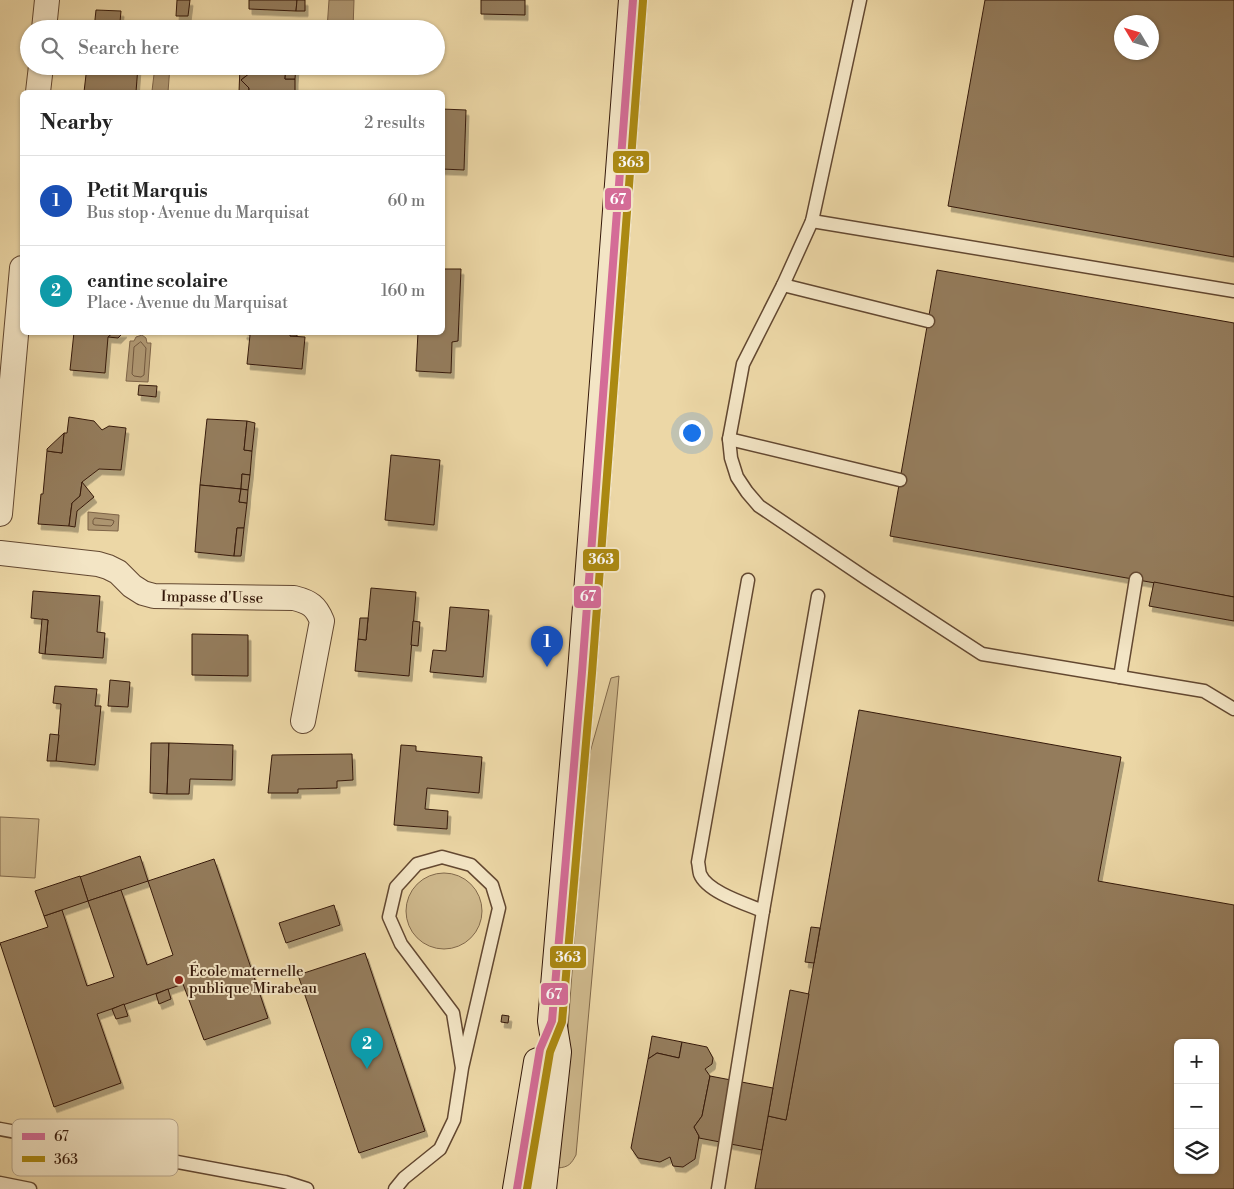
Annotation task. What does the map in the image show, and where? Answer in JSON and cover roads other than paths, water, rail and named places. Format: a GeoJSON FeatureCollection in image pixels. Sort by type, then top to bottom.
{"type":"FeatureCollection","features":[{"type":"Feature","properties":{"kind":"main road"},"geometry":{"type":"LineString","coordinates":[[542,1189],[557,1052],[552,1021],[582,672],[633,0]]}},
{"type":"Feature","properties":{"kind":"main road"},"geometry":{"type":"LineString","coordinates":[[518,1189],[540,1049],[552,1021]]}},
{"type":"Feature","properties":{"kind":"street"},"geometry":{"type":"LineString","coordinates":[[45,20],[47,0]]}},
{"type":"Feature","properties":{"kind":"street"},"geometry":{"type":"LineString","coordinates":[[38,90],[40,75]]}},
{"type":"Feature","properties":{"kind":"street"},"geometry":{"type":"LineString","coordinates":[[0,514],[20,290]]}},
{"type":"Feature","properties":{"kind":"street","name":"Impasse d'Usse"},"geometry":{"type":"LineString","coordinates":[[0,554],[108,566],[118,572],[132,586],[143,593],[154,596],[294,598],[305,601],[312,605],[319,613],[322,621],[302,721]]}},
{"type":"Feature","properties":{"kind":"lane"},"geometry":{"type":"LineString","coordinates":[[860,0],[812,221],[783,285],[743,364],[729,439],[731,458],[737,477],[759,506],[982,654],[1204,691],[1234,710]]}},
{"type":"Feature","properties":{"kind":"lane"},"geometry":{"type":"LineString","coordinates":[[812,221],[1234,291]]}},
{"type":"Feature","properties":{"kind":"lane"},"geometry":{"type":"LineString","coordinates":[[783,285],[928,321]]}},
{"type":"Feature","properties":{"kind":"lane"},"geometry":{"type":"LineString","coordinates":[[729,439],[900,480]]}},
{"type":"Feature","properties":{"kind":"lane"},"geometry":{"type":"LineString","coordinates":[[748,580],[698,862],[700,875],[707,884],[726,896],[763,911]]}},
{"type":"Feature","properties":{"kind":"lane"},"geometry":{"type":"LineString","coordinates":[[1120,677],[1136,580]]}},
{"type":"Feature","properties":{"kind":"lane"},"geometry":{"type":"LineString","coordinates":[[718,1189],[763,911],[818,596]]}},
{"type":"Feature","properties":{"kind":"lane"},"geometry":{"type":"LineString","coordinates":[[395,1189],[404,1178],[440,1149],[454,1120],[462,1068],[499,908],[492,885],[471,865],[442,857],[417,864],[396,887],[389,917],[401,944],[452,1013],[462,1068]]}},
{"type":"Feature","properties":{"kind":"lane"},"geometry":{"type":"LineString","coordinates":[[178,1165],[271,1184],[285,1182],[306,1189]]}},
{"type":"Feature","properties":{"kind":"lane"},"geometry":{"type":"LineString","coordinates":[[0,1183],[30,1189]]}},
{"type":"Feature","properties":{"kind":"water"},"geometry":{"type":"Polygon","coordinates":[[[329,0],[354,0],[353,20],[328,20],[329,0]]]}},
{"type":"Feature","properties":{"kind":"water"},"geometry":{"type":"Polygon","coordinates":[[[154,75],[169,75],[168,90],[152,90],[154,75]]]}},
{"type":"Feature","properties":{"kind":"water"},"geometry":{"type":"Polygon","coordinates":[[[142,335],[146,338],[147,343],[151,343],[148,382],[126,381],[130,341],[134,341],[136,337],[142,335]]]}},
{"type":"Feature","properties":{"kind":"water"},"geometry":{"type":"Polygon","coordinates":[[[88,512],[119,515],[118,531],[88,530],[88,512]]]}},
{"type":"Feature","properties":{"kind":"place","name":"Petit Marquis"},"geometry":{"type":"Point","coordinates":[547,667]}},
{"type":"Feature","properties":{"kind":"place","name":"École maternelle publique Mirabeau"},"geometry":{"type":"Point","coordinates":[179,980]}},
{"type":"Feature","properties":{"kind":"place","name":"cantine scolaire"},"geometry":{"type":"Point","coordinates":[367,1069]}}]}
